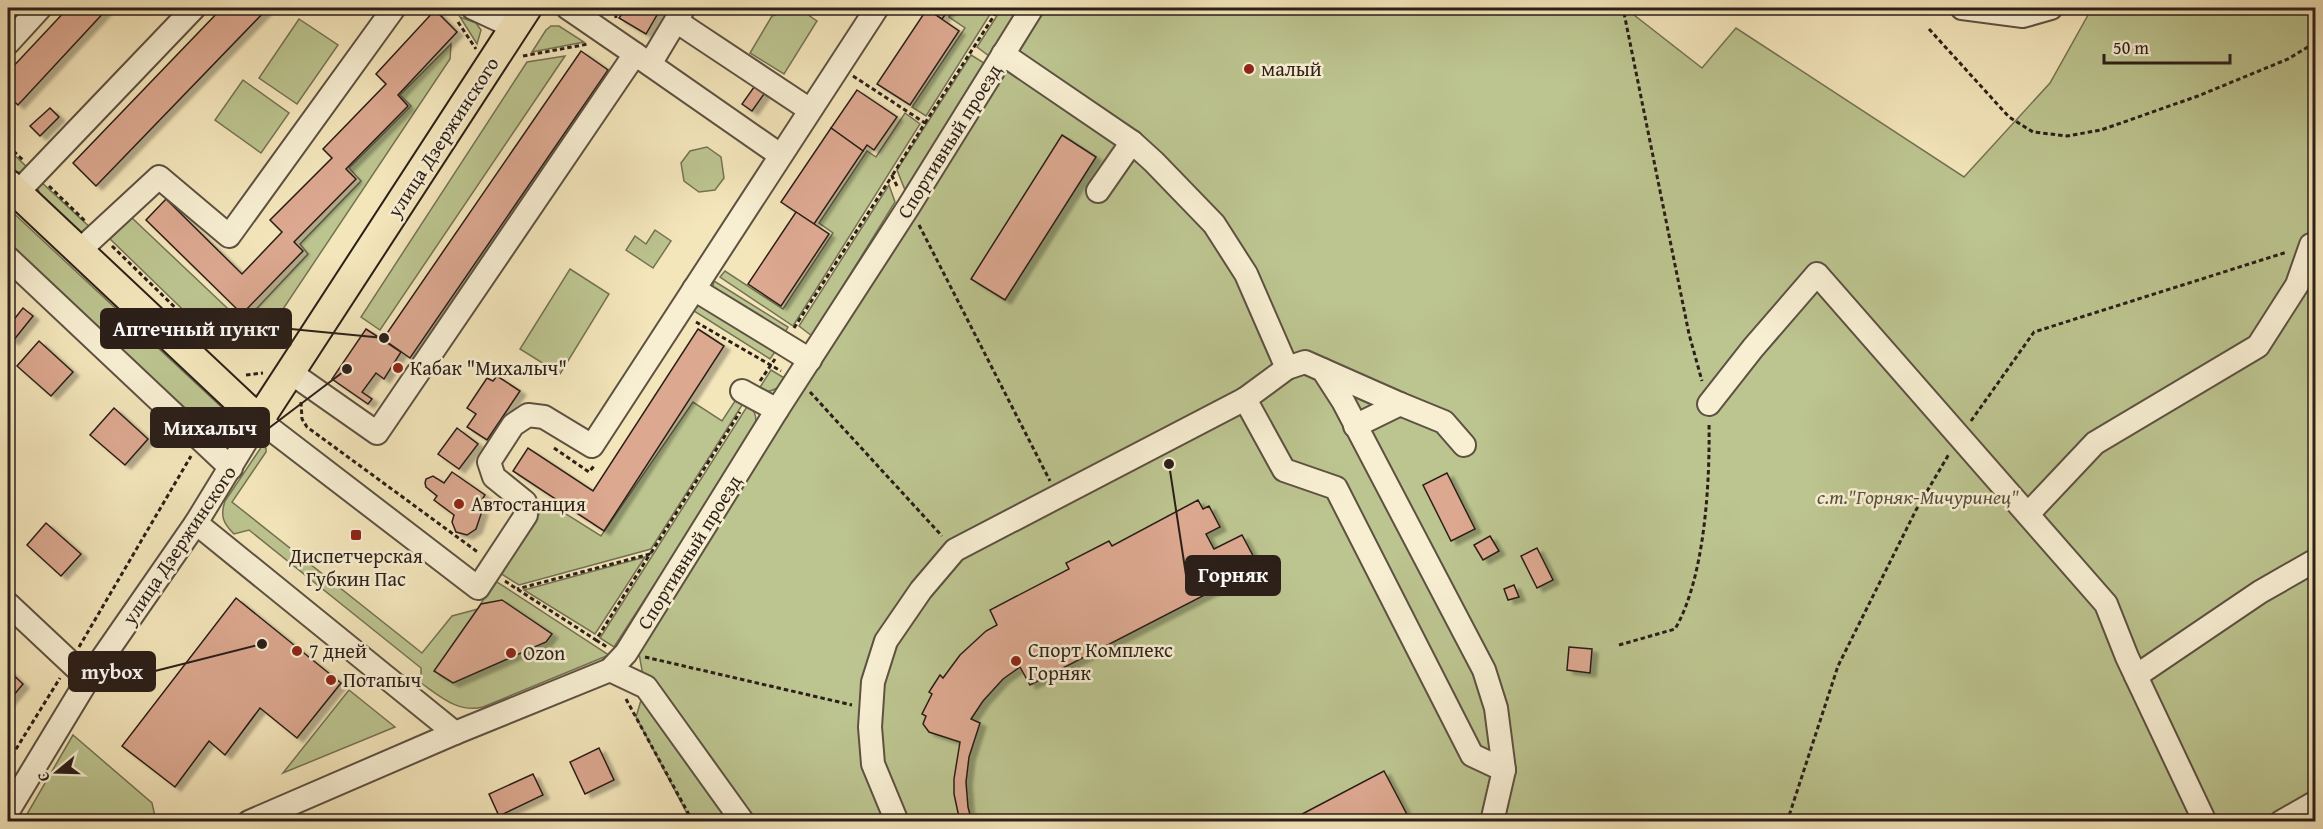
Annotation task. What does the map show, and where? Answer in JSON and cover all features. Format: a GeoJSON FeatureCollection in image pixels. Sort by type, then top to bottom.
{"type":"FeatureCollection","features":[{"type":"Feature","properties":{"kind":"main road","name":"улица Дзержинского"},"geometry":{"type":"LineString","coordinates":[[259,420],[277,372],[513,18]]}},
{"type":"Feature","properties":{"kind":"main road"},"geometry":{"type":"LineString","coordinates":[[20,183],[88,242],[240,386],[259,420]]}},
{"type":"Feature","properties":{"kind":"street"},"geometry":{"type":"LineString","coordinates":[[8,43],[40,8]]}},
{"type":"Feature","properties":{"kind":"street"},"geometry":{"type":"LineString","coordinates":[[20,183],[194,8]]}},
{"type":"Feature","properties":{"kind":"street"},"geometry":{"type":"LineString","coordinates":[[88,242],[159,177],[229,236],[394,8]]}},
{"type":"Feature","properties":{"kind":"street"},"geometry":{"type":"LineString","coordinates":[[568,8],[780,155]]}},
{"type":"Feature","properties":{"kind":"street"},"geometry":{"type":"LineString","coordinates":[[259,420],[478,588],[526,515],[525,502],[494,477],[489,462],[513,425],[528,415],[544,417],[592,446],[877,8]]}},
{"type":"Feature","properties":{"kind":"street","name":"Спортивный проезд"},"geometry":{"type":"LineString","coordinates":[[249,822],[454,733],[610,670],[626,653],[1032,8]]}},
{"type":"Feature","properties":{"kind":"street"},"geometry":{"type":"LineString","coordinates":[[1962,8],[2023,16],[2051,8]]}},
{"type":"Feature","properties":{"kind":"street"},"geometry":{"type":"LineString","coordinates":[[464,12],[513,18]]}},
{"type":"Feature","properties":{"kind":"street"},"geometry":{"type":"LineString","coordinates":[[277,372],[377,433],[643,59],[680,14],[810,110]]}},
{"type":"Feature","properties":{"kind":"street"},"geometry":{"type":"LineString","coordinates":[[1003,54],[1132,142],[1214,224],[1246,274],[1287,368]]}},
{"type":"Feature","properties":{"kind":"street"},"geometry":{"type":"LineString","coordinates":[[1098,191],[1132,142]]}},
{"type":"Feature","properties":{"kind":"street"},"geometry":{"type":"LineString","coordinates":[[2028,514],[2095,443],[2258,346],[2297,285],[2311,245]]}},
{"type":"Feature","properties":{"kind":"street"},"geometry":{"type":"LineString","coordinates":[[8,258],[231,468]]}},
{"type":"Feature","properties":{"kind":"street"},"geometry":{"type":"LineString","coordinates":[[1709,404],[1753,348],[1817,274],[2106,604],[2136,676],[2205,822]]}},
{"type":"Feature","properties":{"kind":"street"},"geometry":{"type":"LineString","coordinates":[[694,289],[783,344],[804,370]]}},
{"type":"Feature","properties":{"kind":"street"},"geometry":{"type":"LineString","coordinates":[[897,822],[873,764],[870,709],[873,682],[886,641],[921,590],[955,550],[1245,399],[1287,368],[1305,362],[1444,422],[1464,445]]}},
{"type":"Feature","properties":{"kind":"street"},"geometry":{"type":"LineString","coordinates":[[1323,370],[1484,670],[1496,708],[1504,770],[1492,822]]}},
{"type":"Feature","properties":{"kind":"street"},"geometry":{"type":"LineString","coordinates":[[746,393],[777,410]]}},
{"type":"Feature","properties":{"kind":"street"},"geometry":{"type":"LineString","coordinates":[[1245,399],[1284,470],[1336,488],[1472,754],[1504,770]]}},
{"type":"Feature","properties":{"kind":"street"},"geometry":{"type":"LineString","coordinates":[[1355,426],[1400,404]]}},
{"type":"Feature","properties":{"kind":"street","name":"улица Дзержинского"},"geometry":{"type":"LineString","coordinates":[[8,811],[88,679],[196,523],[259,420]]}},
{"type":"Feature","properties":{"kind":"street"},"geometry":{"type":"LineString","coordinates":[[196,523],[454,733]]}},
{"type":"Feature","properties":{"kind":"street"},"geometry":{"type":"LineString","coordinates":[[2136,676],[2260,592],[2316,560]]}},
{"type":"Feature","properties":{"kind":"street"},"geometry":{"type":"LineString","coordinates":[[8,604],[88,679]]}},
{"type":"Feature","properties":{"kind":"street"},"geometry":{"type":"LineString","coordinates":[[610,670],[645,687],[743,822]]}},
{"type":"Feature","properties":{"kind":"street"},"geometry":{"type":"LineString","coordinates":[[2281,822],[2316,802]]}},
{"type":"Feature","properties":{"kind":"path"},"geometry":{"type":"LineString","coordinates":[[650,554],[746,393],[770,366],[999,8]]}},
{"type":"Feature","properties":{"kind":"path"},"geometry":{"type":"LineString","coordinates":[[464,12],[477,52],[513,18]]}},
{"type":"Feature","properties":{"kind":"path"},"geometry":{"type":"LineString","coordinates":[[1619,645],[1675,629],[1686,610],[1704,530],[1709,455],[1709,404],[1689,334],[1624,14]]}},
{"type":"Feature","properties":{"kind":"path"},"geometry":{"type":"LineString","coordinates":[[1929,29],[2009,117],[2033,132],[2067,136],[2101,130],[2198,96],[2288,59],[2316,42]]}},
{"type":"Feature","properties":{"kind":"path"},"geometry":{"type":"LineString","coordinates":[[847,72],[925,123]]}},
{"type":"Feature","properties":{"kind":"path"},"geometry":{"type":"LineString","coordinates":[[8,146],[20,183],[88,242],[197,329]]}},
{"type":"Feature","properties":{"kind":"path"},"geometry":{"type":"LineString","coordinates":[[892,176],[1058,496]]}},
{"type":"Feature","properties":{"kind":"path"},"geometry":{"type":"LineString","coordinates":[[1787,822],[1838,666],[1916,510],[1960,435],[2034,332],[2311,245]]}},
{"type":"Feature","properties":{"kind":"path"},"geometry":{"type":"LineString","coordinates":[[679,312],[770,366],[804,370],[955,550]]}},
{"type":"Feature","properties":{"kind":"path"},"geometry":{"type":"LineString","coordinates":[[239,368],[240,386]]}},
{"type":"Feature","properties":{"kind":"path"},"geometry":{"type":"LineString","coordinates":[[8,762],[201,440],[240,386],[277,372]]}},
{"type":"Feature","properties":{"kind":"path"},"geometry":{"type":"LineString","coordinates":[[626,653],[870,709]]}},
{"type":"Feature","properties":{"kind":"path"},"geometry":{"type":"LineString","coordinates":[[610,670],[693,822]]}},
{"type":"Feature","properties":{"kind":"green space"},"geometry":{"type":"Polygon","coordinates":[[[798,8],[817,21],[784,74],[750,53],[772,16],[798,8]]]}},
{"type":"Feature","properties":{"kind":"green space"},"geometry":{"type":"Polygon","coordinates":[[[955,8],[994,8],[926,116],[912,107],[965,28],[949,17],[955,8]]]}},
{"type":"Feature","properties":{"kind":"green space"},"geometry":{"type":"Polygon","coordinates":[[[1002,8],[1021,8],[989,56],[977,47],[1002,8]]]}},
{"type":"Feature","properties":{"kind":"green space","name":"с.т.\"Горняк-Мичуринец\""},"geometry":{"type":"Polygon","coordinates":[[[1045,8],[1625,8],[1702,68],[1736,28],[1964,177],[2050,83],[2092,8],[2315,8],[2315,821],[691,821],[636,717],[645,687],[638,648],[1045,8]]]}},
{"type":"Feature","properties":{"kind":"green space"},"geometry":{"type":"Polygon","coordinates":[[[460,17],[476,23],[481,30],[477,44],[460,17]]]}},
{"type":"Feature","properties":{"kind":"green space"},"geometry":{"type":"Polygon","coordinates":[[[299,19],[338,45],[297,104],[259,78],[299,19]]]}},
{"type":"Feature","properties":{"kind":"green space"},"geometry":{"type":"Polygon","coordinates":[[[551,26],[559,26],[584,42],[532,52],[551,26]]]}},
{"type":"Feature","properties":{"kind":"green space"},"geometry":{"type":"Polygon","coordinates":[[[451,44],[450,59],[265,336],[208,334],[109,238],[131,217],[243,323],[308,254],[300,244],[361,181],[349,168],[411,106],[400,95],[451,44]]]}},
{"type":"Feature","properties":{"kind":"green space"},"geometry":{"type":"Polygon","coordinates":[[[971,55],[984,63],[905,190],[897,170],[971,55]]]}},
{"type":"Feature","properties":{"kind":"green space"},"geometry":{"type":"Polygon","coordinates":[[[565,56],[380,330],[361,317],[527,62],[565,56]]]}},
{"type":"Feature","properties":{"kind":"green space"},"geometry":{"type":"Polygon","coordinates":[[[243,80],[289,113],[261,153],[215,120],[243,80]]]}},
{"type":"Feature","properties":{"kind":"green space"},"geometry":{"type":"Polygon","coordinates":[[[905,113],[920,124],[793,326],[720,277],[725,271],[783,309],[833,233],[819,223],[867,151],[876,157],[905,113]]]}},
{"type":"Feature","properties":{"kind":"green space"},"geometry":{"type":"Polygon","coordinates":[[[707,147],[721,157],[724,178],[715,190],[699,192],[684,181],[681,163],[690,151],[707,147]]]}},
{"type":"Feature","properties":{"kind":"green space"},"geometry":{"type":"Polygon","coordinates":[[[8,149],[30,170],[18,172],[8,167],[8,149]]]}},
{"type":"Feature","properties":{"kind":"green space"},"geometry":{"type":"Polygon","coordinates":[[[39,180],[95,232],[85,235],[78,232],[40,195],[39,180]]]}},
{"type":"Feature","properties":{"kind":"green space"},"geometry":{"type":"Polygon","coordinates":[[[889,185],[895,202],[812,336],[799,326],[889,185]]]}},
{"type":"Feature","properties":{"kind":"green space"},"geometry":{"type":"Polygon","coordinates":[[[8,208],[231,416],[234,430],[223,450],[8,250],[8,208]]]}},
{"type":"Feature","properties":{"kind":"green space"},"geometry":{"type":"Polygon","coordinates":[[[655,230],[671,241],[653,268],[626,250],[635,236],[646,244],[655,230]]]}},
{"type":"Feature","properties":{"kind":"green space"},"geometry":{"type":"Polygon","coordinates":[[[570,269],[609,294],[560,374],[520,349],[570,269]]]}},
{"type":"Feature","properties":{"kind":"green space"},"geometry":{"type":"Polygon","coordinates":[[[714,281],[788,327],[782,338],[712,290],[714,281]]]}},
{"type":"Feature","properties":{"kind":"green space"},"geometry":{"type":"Polygon","coordinates":[[[703,305],[777,349],[770,359],[694,311],[696,307],[703,305]]]}},
{"type":"Feature","properties":{"kind":"green space"},"geometry":{"type":"Polygon","coordinates":[[[771,370],[786,379],[773,390],[757,392],[771,370]]]}},
{"type":"Feature","properties":{"kind":"green space"},"geometry":{"type":"Polygon","coordinates":[[[737,398],[744,402],[651,549],[519,585],[500,573],[547,502],[601,536],[693,402],[722,421],[737,398]]]}},
{"type":"Feature","properties":{"kind":"green space"},"geometry":{"type":"Polygon","coordinates":[[[748,405],[756,416],[754,430],[614,647],[600,638],[748,405]]]}},
{"type":"Feature","properties":{"kind":"green space"},"geometry":{"type":"Polygon","coordinates":[[[262,446],[266,448],[266,452],[232,502],[422,653],[452,616],[478,609],[494,580],[609,655],[483,707],[466,708],[443,698],[421,683],[421,668],[249,530],[234,534],[227,526],[223,515],[225,501],[262,446]]]}},
{"type":"Feature","properties":{"kind":"green space"},"geometry":{"type":"Polygon","coordinates":[[[645,557],[595,634],[524,590],[645,557]]]}},
{"type":"Feature","properties":{"kind":"green space"},"geometry":{"type":"Polygon","coordinates":[[[349,690],[395,727],[283,773],[349,690]]]}},
{"type":"Feature","properties":{"kind":"green space"},"geometry":{"type":"Polygon","coordinates":[[[73,735],[152,803],[156,821],[23,821],[73,735]]]}},
{"type":"Feature","properties":{"kind":"building"},"geometry":{"type":"Polygon","coordinates":[[[68,8],[108,8],[18,105],[8,96],[8,72],[68,8]]]}},
{"type":"Feature","properties":{"kind":"building"},"geometry":{"type":"Polygon","coordinates":[[[222,8],[268,8],[96,186],[73,163],[222,8]]]}},
{"type":"Feature","properties":{"kind":"building"},"geometry":{"type":"Polygon","coordinates":[[[626,8],[661,8],[646,34],[619,18],[626,8]]]}},
{"type":"Feature","properties":{"kind":"building"},"geometry":{"type":"Polygon","coordinates":[[[925,8],[950,8],[942,19],[925,8]]]}},
{"type":"Feature","properties":{"kind":"building"},"geometry":{"type":"Polygon","coordinates":[[[927,9],[959,31],[910,105],[877,84],[927,9]]]}},
{"type":"Feature","properties":{"kind":"building"},"geometry":{"type":"Polygon","coordinates":[[[435,10],[457,32],[398,95],[408,106],[346,169],[356,179],[294,242],[303,251],[242,314],[146,220],[166,199],[242,274],[282,232],[270,220],[332,158],[323,149],[386,84],[376,74],[435,10]]]}},
{"type":"Feature","properties":{"kind":"building"},"geometry":{"type":"Polygon","coordinates":[[[581,51],[608,70],[410,358],[383,339],[581,51]]]}},
{"type":"Feature","properties":{"kind":"building"},"geometry":{"type":"Polygon","coordinates":[[[759,80],[769,87],[752,111],[742,104],[759,80]]]}},
{"type":"Feature","properties":{"kind":"building"},"geometry":{"type":"Polygon","coordinates":[[[857,90],[897,117],[874,150],[867,145],[863,151],[831,128],[857,90]]]}},
{"type":"Feature","properties":{"kind":"building"},"geometry":{"type":"Polygon","coordinates":[[[50,108],[59,117],[40,136],[30,126],[50,108]]]}},
{"type":"Feature","properties":{"kind":"building"},"geometry":{"type":"Polygon","coordinates":[[[831,128],[863,151],[814,224],[781,202],[831,128]]]}},
{"type":"Feature","properties":{"kind":"building"},"geometry":{"type":"Polygon","coordinates":[[[1062,135],[1096,157],[1005,300],[971,279],[1062,135]]]}},
{"type":"Feature","properties":{"kind":"building"},"geometry":{"type":"Polygon","coordinates":[[[796,212],[829,234],[781,306],[748,284],[796,212]]]}},
{"type":"Feature","properties":{"kind":"building"},"geometry":{"type":"Polygon","coordinates":[[[23,308],[33,316],[13,341],[8,337],[8,327],[23,308]]]}},
{"type":"Feature","properties":{"kind":"building"},"geometry":{"type":"Polygon","coordinates":[[[366,329],[401,352],[384,379],[376,373],[362,392],[372,399],[368,404],[332,379],[366,329]]]}},
{"type":"Feature","properties":{"kind":"building"},"geometry":{"type":"Polygon","coordinates":[[[698,329],[724,346],[604,531],[513,471],[528,448],[593,491],[698,329]]]}},
{"type":"Feature","properties":{"kind":"building"},"geometry":{"type":"Polygon","coordinates":[[[39,341],[73,372],[51,396],[17,366],[39,341]]]}},
{"type":"Feature","properties":{"kind":"building"},"geometry":{"type":"Polygon","coordinates":[[[497,376],[520,391],[487,440],[467,427],[476,414],[467,408],[487,378],[493,381],[497,376]]]}},
{"type":"Feature","properties":{"kind":"building"},"geometry":{"type":"Polygon","coordinates":[[[114,408],[148,439],[125,465],[90,435],[114,408]]]}},
{"type":"Feature","properties":{"kind":"building"},"geometry":{"type":"Polygon","coordinates":[[[457,428],[478,444],[459,469],[438,454],[457,428]]]}},
{"type":"Feature","properties":{"kind":"building","name":"Автостанция"},"geometry":{"type":"Polygon","coordinates":[[[452,472],[485,495],[477,507],[482,511],[476,529],[467,535],[456,532],[452,522],[454,515],[434,500],[437,496],[426,487],[425,483],[426,479],[433,476],[444,483],[452,472]]]}},
{"type":"Feature","properties":{"kind":"building"},"geometry":{"type":"Polygon","coordinates":[[[1447,473],[1475,529],[1451,541],[1423,485],[1447,473]]]}},
{"type":"Feature","properties":{"kind":"building","name":"Спорт Комплекс Горняк"},"geometry":{"type":"Polygon","coordinates":[[[1198,500],[1203,509],[1209,506],[1220,527],[1206,534],[1214,549],[1242,535],[1259,567],[1030,685],[1020,667],[1003,679],[983,701],[971,719],[980,723],[969,757],[966,782],[972,822],[960,822],[954,794],[954,779],[960,742],[929,732],[923,724],[926,716],[922,714],[932,694],[929,692],[940,675],[943,678],[960,655],[986,631],[997,625],[990,610],[1069,569],[1066,563],[1109,541],[1112,546],[1198,500]]]}},
{"type":"Feature","properties":{"kind":"building"},"geometry":{"type":"Polygon","coordinates":[[[46,523],[81,554],[61,576],[27,545],[46,523]]]}},
{"type":"Feature","properties":{"kind":"building"},"geometry":{"type":"Polygon","coordinates":[[[1490,536],[1499,551],[1483,560],[1474,545],[1490,536]]]}},
{"type":"Feature","properties":{"kind":"building"},"geometry":{"type":"Polygon","coordinates":[[[1537,548],[1553,580],[1537,588],[1521,556],[1537,548]]]}},
{"type":"Feature","properties":{"kind":"building"},"geometry":{"type":"Polygon","coordinates":[[[1514,585],[1519,597],[1508,600],[1504,589],[1514,585]]]}},
{"type":"Feature","properties":{"kind":"building"},"geometry":{"type":"Polygon","coordinates":[[[236,598],[341,683],[297,738],[260,708],[225,755],[209,741],[175,787],[122,746],[236,598]]]}},
{"type":"Feature","properties":{"kind":"building"},"geometry":{"type":"Polygon","coordinates":[[[502,600],[552,634],[546,642],[453,683],[434,671],[481,604],[502,600]]]}},
{"type":"Feature","properties":{"kind":"building"},"geometry":{"type":"Polygon","coordinates":[[[1569,647],[1592,649],[1590,673],[1567,670],[1569,647]]]}},
{"type":"Feature","properties":{"kind":"building"},"geometry":{"type":"Polygon","coordinates":[[[8,670],[23,684],[8,702],[8,670]]]}},
{"type":"Feature","properties":{"kind":"building"},"geometry":{"type":"Polygon","coordinates":[[[599,748],[614,780],[585,794],[570,762],[599,748]]]}},
{"type":"Feature","properties":{"kind":"building"},"geometry":{"type":"Polygon","coordinates":[[[1384,771],[1411,822],[1287,822],[1384,771]]]}},
{"type":"Feature","properties":{"kind":"building"},"geometry":{"type":"Polygon","coordinates":[[[533,774],[543,795],[499,816],[489,794],[533,774]]]}},
{"type":"Feature","properties":{"kind":"place","name":"малый"},"geometry":{"type":"Point","coordinates":[1249,69]}},
{"type":"Feature","properties":{"kind":"place","name":"Аптечный пункт"},"geometry":{"type":"Point","coordinates":[384,338]}},
{"type":"Feature","properties":{"kind":"place","name":"Кабак \"Михалыч\""},"geometry":{"type":"Point","coordinates":[398,368]}},
{"type":"Feature","properties":{"kind":"place","name":"Михалыч"},"geometry":{"type":"Point","coordinates":[347,369]}},
{"type":"Feature","properties":{"kind":"place","name":"Горняк"},"geometry":{"type":"Point","coordinates":[1169,464]}},
{"type":"Feature","properties":{"kind":"place","name":"Автостанция"},"geometry":{"type":"Point","coordinates":[459,504]}},
{"type":"Feature","properties":{"kind":"place","name":"Диспетчерская Губкин Пас"},"geometry":{"type":"Point","coordinates":[356,535]}},
{"type":"Feature","properties":{"kind":"place","name":"mybox"},"geometry":{"type":"Point","coordinates":[262,644]}},
{"type":"Feature","properties":{"kind":"place","name":"7 дней"},"geometry":{"type":"Point","coordinates":[297,651]}},
{"type":"Feature","properties":{"kind":"place","name":"Ozon"},"geometry":{"type":"Point","coordinates":[511,653]}},
{"type":"Feature","properties":{"kind":"place","name":"Спорт Комплекс Горняк"},"geometry":{"type":"Point","coordinates":[1016,661]}},
{"type":"Feature","properties":{"kind":"place","name":"Потапыч"},"geometry":{"type":"Point","coordinates":[331,680]}}]}
